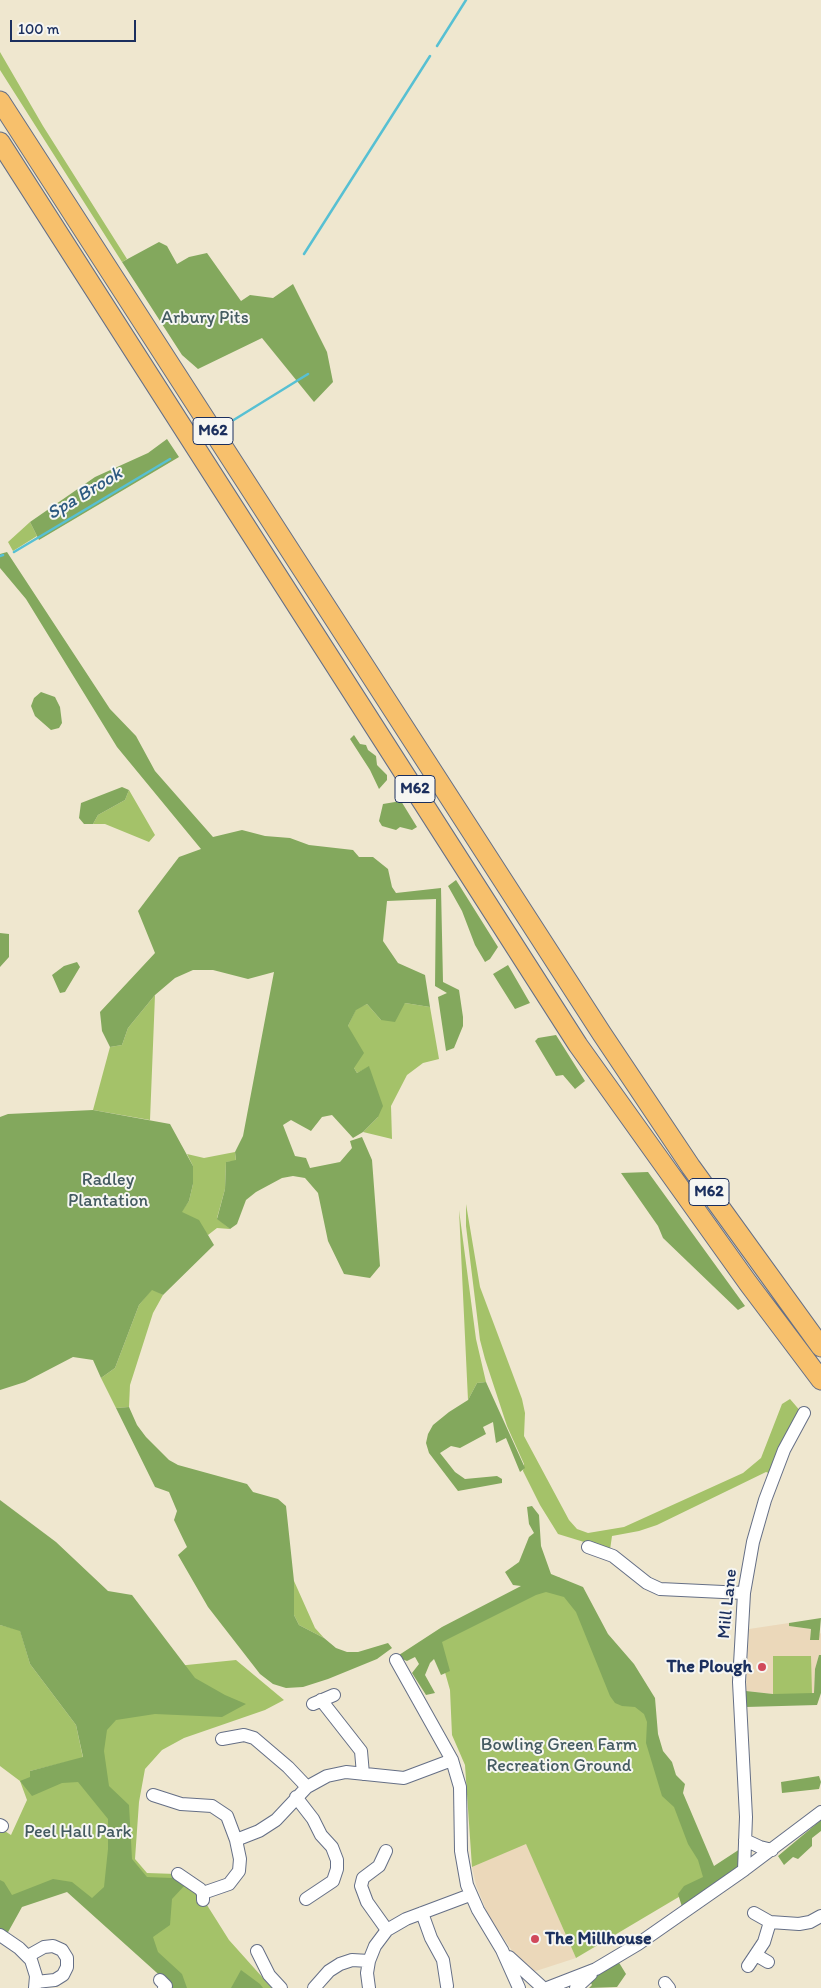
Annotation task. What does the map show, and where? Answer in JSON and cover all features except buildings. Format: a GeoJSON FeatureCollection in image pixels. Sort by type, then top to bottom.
{"type":"FeatureCollection","features":[{"type":"Feature","properties":{"kind":"highway"},"geometry":{"type":"LineString","coordinates":[[0,95],[46,172]]}},
{"type":"Feature","properties":{"kind":"highway","name":"M62"},"geometry":{"type":"LineString","coordinates":[[0,101],[602,1034],[691,1167],[821,1347]]}},
{"type":"Feature","properties":{"kind":"highway","name":"M62"},"geometry":{"type":"LineString","coordinates":[[0,142],[578,1045],[748,1283],[821,1380]]}},
{"type":"Feature","properties":{"kind":"highway"},"geometry":{"type":"LineString","coordinates":[[0,147],[28,186]]}},
{"type":"Feature","properties":{"kind":"highway"},"geometry":{"type":"LineString","coordinates":[[602,1034],[821,1327]]}},
{"type":"Feature","properties":{"kind":"street","name":"Mill Lane"},"geometry":{"type":"LineString","coordinates":[[744,1870],[745,1840],[740,1690],[744,1593],[753,1542],[765,1500],[784,1450],[804,1413]]}},
{"type":"Feature","properties":{"kind":"street"},"geometry":{"type":"LineString","coordinates":[[588,1547],[612,1556],[647,1583],[660,1589],[744,1593]]}},
{"type":"Feature","properties":{"kind":"street"},"geometry":{"type":"LineString","coordinates":[[403,1663],[452,1760],[461,1800],[462,1863],[470,1895],[502,1950],[519,1988]]}},
{"type":"Feature","properties":{"kind":"street"},"geometry":{"type":"LineString","coordinates":[[334,1695],[317,1702],[360,1751],[363,1774]]}},
{"type":"Feature","properties":{"kind":"street"},"geometry":{"type":"LineString","coordinates":[[222,1739],[244,1735],[254,1738],[288,1767],[307,1787]]}},
{"type":"Feature","properties":{"kind":"street"},"geometry":{"type":"LineString","coordinates":[[236,1840],[259,1832],[276,1820],[307,1787],[320,1778],[336,1773],[404,1778],[452,1760]]}},
{"type":"Feature","properties":{"kind":"street"},"geometry":{"type":"LineString","coordinates":[[153,1794],[181,1804],[206,1804],[219,1808],[227,1816],[236,1840],[240,1859],[237,1876],[225,1887],[203,1896],[178,1874]]}},
{"type":"Feature","properties":{"kind":"street"},"geometry":{"type":"LineString","coordinates":[[296,1798],[313,1819],[321,1835],[332,1847],[338,1860],[333,1881],[305,1900]]}},
{"type":"Feature","properties":{"kind":"street"},"geometry":{"type":"LineString","coordinates":[[547,1988],[596,1969],[667,1925],[772,1850],[821,1812]]}},
{"type":"Feature","properties":{"kind":"street"},"geometry":{"type":"LineString","coordinates":[[745,1840],[772,1850]]}},
{"type":"Feature","properties":{"kind":"street"},"geometry":{"type":"LineString","coordinates":[[386,1850],[378,1866],[363,1878],[361,1886],[368,1902],[387,1930]]}},
{"type":"Feature","properties":{"kind":"street"},"geometry":{"type":"LineString","coordinates":[[369,1988],[367,1973],[369,1961],[378,1940],[387,1930],[399,1922],[470,1895]]}},
{"type":"Feature","properties":{"kind":"street"},"geometry":{"type":"LineString","coordinates":[[422,1913],[431,1938],[443,1960],[448,1987]]}},
{"type":"Feature","properties":{"kind":"street"},"geometry":{"type":"LineString","coordinates":[[754,1913],[770,1922],[803,1924],[821,1916]]}},
{"type":"Feature","properties":{"kind":"street"},"geometry":{"type":"LineString","coordinates":[[748,1966],[764,1942],[770,1922]]}},
{"type":"Feature","properties":{"kind":"street"},"geometry":{"type":"LineString","coordinates":[[0,1935],[28,1956],[33,1965],[36,1985],[55,1980],[63,1975],[67,1967],[67,1958],[62,1950],[48,1946],[28,1956]]}},
{"type":"Feature","properties":{"kind":"street"},"geometry":{"type":"LineString","coordinates":[[256,1950],[269,1974],[281,1988]]}},
{"type":"Feature","properties":{"kind":"street"},"geometry":{"type":"LineString","coordinates":[[502,1950],[543,1988]]}},
{"type":"Feature","properties":{"kind":"street"},"geometry":{"type":"LineString","coordinates":[[756,1955],[768,1962]]}},
{"type":"Feature","properties":{"kind":"street"},"geometry":{"type":"LineString","coordinates":[[314,1988],[329,1971],[340,1964],[352,1960],[369,1961]]}},
{"type":"Feature","properties":{"kind":"street"},"geometry":{"type":"LineString","coordinates":[[576,1988],[596,1969]]}},
{"type":"Feature","properties":{"kind":"shaded area"},"geometry":{"type":"Polygon","coordinates":[[[789,1623],[789,1626],[811,1629],[810,1640],[821,1633],[821,1655],[819,1655],[815,1669],[814,1693],[773,1694],[746,1691],[749,1629],[789,1623]]]}},
{"type":"Feature","properties":{"kind":"shaded area"},"geometry":{"type":"Polygon","coordinates":[[[526,1843],[576,1958],[536,1971],[513,1952],[489,1917],[476,1885],[472,1867],[526,1843]]]}},
{"type":"Feature","properties":{"kind":"green space"},"geometry":{"type":"Polygon","coordinates":[[[0,52],[43,126],[127,259],[122,262],[0,70],[0,52]]]}},
{"type":"Feature","properties":{"kind":"green space","name":"Arbury Pits"},"geometry":{"type":"Polygon","coordinates":[[[159,242],[167,246],[177,264],[189,257],[207,253],[241,301],[250,295],[273,298],[293,284],[327,352],[333,382],[314,402],[262,338],[198,369],[182,355],[122,262],[159,242]]]}},
{"type":"Feature","properties":{"kind":"green space"},"geometry":{"type":"Polygon","coordinates":[[[167,439],[179,457],[39,540],[30,522],[95,477],[148,453],[167,439]]]}},
{"type":"Feature","properties":{"kind":"green space"},"geometry":{"type":"Polygon","coordinates":[[[30,522],[37,536],[13,551],[8,542],[30,522]]]}},
{"type":"Feature","properties":{"kind":"green space"},"geometry":{"type":"Polygon","coordinates":[[[7,552],[110,709],[136,736],[155,771],[213,837],[242,830],[265,836],[290,838],[309,845],[353,850],[359,857],[373,857],[388,869],[392,887],[396,893],[441,888],[443,982],[459,990],[463,1017],[463,1026],[454,1048],[446,1051],[438,997],[447,993],[435,986],[436,899],[387,901],[383,941],[398,963],[425,975],[430,1007],[405,1003],[395,1022],[381,1020],[367,1004],[356,1010],[348,1026],[364,1053],[354,1068],[357,1073],[369,1066],[383,1106],[378,1117],[363,1132],[353,1138],[332,1115],[322,1117],[311,1131],[291,1120],[283,1125],[295,1156],[306,1158],[310,1168],[340,1162],[352,1148],[350,1141],[362,1137],[372,1160],[380,1266],[370,1278],[344,1274],[328,1241],[318,1193],[305,1178],[293,1176],[282,1178],[256,1192],[246,1200],[237,1224],[230,1229],[217,1219],[225,1189],[226,1162],[236,1160],[235,1152],[243,1136],[274,972],[248,979],[213,970],[193,970],[175,978],[155,995],[128,1028],[122,1045],[110,1047],[102,1031],[100,1012],[155,953],[138,911],[179,857],[201,849],[117,747],[26,599],[0,568],[0,554],[7,552]]]}},
{"type":"Feature","properties":{"kind":"green space"},"geometry":{"type":"Polygon","coordinates":[[[41,692],[55,697],[60,707],[62,723],[59,728],[51,730],[35,716],[31,706],[34,698],[41,692]]]}},
{"type":"Feature","properties":{"kind":"green space"},"geometry":{"type":"Polygon","coordinates":[[[354,735],[360,744],[366,745],[368,750],[376,756],[377,765],[387,775],[387,780],[379,789],[370,770],[350,739],[354,735]]]}},
{"type":"Feature","properties":{"kind":"green space"},"geometry":{"type":"Polygon","coordinates":[[[122,787],[129,790],[125,800],[98,815],[93,824],[84,824],[79,818],[81,803],[122,787]]]}},
{"type":"Feature","properties":{"kind":"green space"},"geometry":{"type":"Polygon","coordinates":[[[129,790],[155,835],[149,842],[105,824],[93,824],[98,815],[125,800],[129,790]]]}},
{"type":"Feature","properties":{"kind":"green space"},"geometry":{"type":"Polygon","coordinates":[[[401,801],[417,827],[412,830],[400,827],[396,830],[382,826],[379,821],[383,804],[401,801]]]}},
{"type":"Feature","properties":{"kind":"green space"},"geometry":{"type":"Polygon","coordinates":[[[456,880],[498,947],[490,959],[485,962],[475,945],[462,911],[448,886],[456,880]]]}},
{"type":"Feature","properties":{"kind":"green space"},"geometry":{"type":"Polygon","coordinates":[[[0,933],[9,934],[9,957],[0,967],[0,933]]]}},
{"type":"Feature","properties":{"kind":"green space"},"geometry":{"type":"Polygon","coordinates":[[[77,962],[80,967],[65,992],[60,993],[52,975],[64,966],[77,962]]]}},
{"type":"Feature","properties":{"kind":"green space"},"geometry":{"type":"Polygon","coordinates":[[[508,965],[530,1003],[515,1009],[493,974],[508,965]]]}},
{"type":"Feature","properties":{"kind":"green space"},"geometry":{"type":"Polygon","coordinates":[[[155,995],[150,1120],[93,1110],[110,1047],[122,1045],[128,1028],[155,995]]]}},
{"type":"Feature","properties":{"kind":"green space"},"geometry":{"type":"Polygon","coordinates":[[[405,1003],[430,1007],[439,1059],[423,1063],[407,1075],[391,1106],[392,1139],[363,1132],[378,1117],[369,1067],[357,1073],[354,1068],[348,1026],[356,1009],[367,1004],[381,1020],[405,1003]]]}},
{"type":"Feature","properties":{"kind":"green space"},"geometry":{"type":"Polygon","coordinates":[[[556,1035],[585,1081],[575,1089],[563,1075],[556,1076],[535,1041],[538,1038],[556,1035]]]}},
{"type":"Feature","properties":{"kind":"green space","name":"Radley Plantation"},"geometry":{"type":"Polygon","coordinates":[[[93,1110],[170,1124],[193,1166],[193,1184],[189,1201],[182,1212],[199,1220],[214,1245],[163,1295],[152,1290],[139,1305],[115,1368],[101,1378],[93,1360],[73,1357],[25,1382],[0,1390],[0,1117],[8,1114],[93,1110]]]}},
{"type":"Feature","properties":{"kind":"green space"},"geometry":{"type":"Polygon","coordinates":[[[235,1152],[236,1161],[226,1162],[225,1189],[217,1218],[230,1229],[217,1228],[208,1235],[181,1212],[189,1201],[193,1184],[193,1166],[187,1154],[204,1158],[235,1152]]]}},
{"type":"Feature","properties":{"kind":"green space"},"geometry":{"type":"Polygon","coordinates":[[[648,1172],[745,1306],[738,1310],[663,1238],[658,1226],[621,1173],[648,1172]]]}},
{"type":"Feature","properties":{"kind":"green space"},"geometry":{"type":"Polygon","coordinates":[[[466,1204],[480,1287],[522,1399],[525,1413],[524,1436],[569,1520],[577,1529],[588,1533],[624,1527],[743,1473],[761,1458],[782,1404],[790,1399],[802,1413],[774,1475],[766,1472],[657,1525],[639,1531],[612,1536],[610,1550],[558,1534],[540,1505],[523,1471],[524,1464],[507,1426],[485,1359],[480,1340],[466,1226],[466,1204]]]}},
{"type":"Feature","properties":{"kind":"green space"},"geometry":{"type":"Polygon","coordinates":[[[459,1210],[476,1339],[486,1382],[477,1383],[468,1400],[459,1210]]]}},
{"type":"Feature","properties":{"kind":"green space"},"geometry":{"type":"Polygon","coordinates":[[[152,1289],[163,1295],[153,1313],[130,1385],[129,1407],[116,1408],[101,1378],[115,1368],[139,1305],[152,1289]]]}},
{"type":"Feature","properties":{"kind":"green space"},"geometry":{"type":"Polygon","coordinates":[[[486,1382],[525,1468],[520,1472],[506,1438],[496,1443],[493,1422],[483,1427],[486,1434],[460,1448],[451,1446],[440,1453],[455,1472],[465,1479],[497,1476],[502,1479],[502,1483],[458,1491],[429,1453],[426,1443],[428,1434],[433,1425],[468,1400],[477,1383],[486,1382]]]}},
{"type":"Feature","properties":{"kind":"green space"},"geometry":{"type":"Polygon","coordinates":[[[129,1407],[137,1425],[146,1437],[169,1460],[178,1465],[247,1484],[253,1492],[278,1499],[286,1506],[294,1581],[294,1615],[299,1625],[324,1638],[336,1648],[347,1652],[358,1652],[388,1643],[392,1648],[377,1659],[303,1687],[286,1688],[273,1684],[260,1674],[208,1607],[178,1555],[187,1547],[174,1520],[177,1511],[169,1492],[155,1487],[116,1408],[129,1407]]]}},
{"type":"Feature","properties":{"kind":"green space"},"geometry":{"type":"Polygon","coordinates":[[[0,1500],[56,1542],[108,1591],[132,1595],[195,1678],[225,1695],[246,1704],[222,1717],[155,1714],[116,1720],[107,1730],[104,1751],[109,1786],[129,1805],[132,1859],[147,1877],[172,1878],[185,1885],[172,1899],[170,1925],[153,1937],[158,1952],[182,1974],[187,1988],[171,1988],[166,1981],[67,1892],[22,1907],[7,1934],[0,1930],[0,1880],[4,1882],[12,1895],[53,1879],[72,1882],[92,1898],[104,1887],[108,1849],[108,1819],[78,1782],[62,1783],[32,1796],[20,1781],[30,1777],[30,1771],[83,1757],[76,1725],[30,1664],[20,1631],[0,1625],[0,1500]]]}},
{"type":"Feature","properties":{"kind":"green space"},"geometry":{"type":"Polygon","coordinates":[[[532,1506],[539,1515],[541,1546],[551,1574],[583,1587],[608,1634],[634,1664],[655,1698],[658,1734],[663,1751],[672,1762],[676,1775],[685,1784],[683,1793],[714,1866],[740,1849],[746,1865],[683,1910],[678,1894],[684,1886],[703,1877],[698,1860],[688,1844],[674,1807],[662,1796],[646,1743],[647,1722],[644,1714],[635,1707],[622,1706],[615,1703],[610,1696],[576,1612],[564,1597],[546,1592],[536,1595],[442,1642],[450,1671],[441,1675],[434,1659],[430,1663],[425,1675],[435,1693],[426,1695],[412,1673],[419,1664],[415,1657],[407,1661],[399,1655],[442,1627],[521,1586],[513,1585],[505,1572],[519,1562],[529,1537],[534,1533],[529,1524],[527,1507],[532,1506]]]}},
{"type":"Feature","properties":{"kind":"green space","name":"Bowling Green Farm Recreation Ground"},"geometry":{"type":"Polygon","coordinates":[[[559,1577],[639,1687],[709,1879],[576,1958],[526,1844],[472,1867],[465,1765],[452,1735],[450,1690],[435,1637],[559,1577]]]}},
{"type":"Feature","properties":{"kind":"green space"},"geometry":{"type":"Polygon","coordinates":[[[294,1581],[315,1628],[324,1638],[299,1625],[294,1615],[294,1581]]]}},
{"type":"Feature","properties":{"kind":"green space"},"geometry":{"type":"Polygon","coordinates":[[[821,1618],[819,1640],[810,1640],[811,1629],[789,1626],[789,1623],[821,1618]]]}},
{"type":"Feature","properties":{"kind":"green space","name":"Peel Hall Park"},"geometry":{"type":"Polygon","coordinates":[[[0,1625],[20,1630],[30,1664],[76,1725],[83,1758],[30,1771],[30,1777],[26,1778],[92,1762],[88,1675],[236,1660],[284,1700],[265,1710],[184,1738],[162,1750],[145,1769],[139,1802],[135,1859],[147,1873],[176,1874],[195,1886],[229,1940],[272,1988],[174,1988],[67,1889],[12,1902],[0,1923],[0,1828],[11,1835],[27,1800],[20,1781],[0,1766],[0,1625]]]}},
{"type":"Feature","properties":{"kind":"green space"},"geometry":{"type":"Polygon","coordinates":[[[819,1655],[821,1655],[821,1693],[817,1705],[746,1707],[746,1691],[773,1694],[814,1693],[815,1669],[819,1655]]]}},
{"type":"Feature","properties":{"kind":"green space"},"geometry":{"type":"Polygon","coordinates":[[[773,1656],[811,1656],[812,1694],[773,1694],[773,1656]]]}},
{"type":"Feature","properties":{"kind":"green space"},"geometry":{"type":"Polygon","coordinates":[[[819,1776],[821,1782],[819,1789],[782,1793],[781,1782],[819,1776]]]}},
{"type":"Feature","properties":{"kind":"green space"},"geometry":{"type":"Polygon","coordinates":[[[821,1820],[821,1831],[812,1838],[812,1846],[798,1859],[793,1857],[784,1865],[778,1856],[821,1820]]]}},
{"type":"Feature","properties":{"kind":"green space"},"geometry":{"type":"Polygon","coordinates":[[[618,1961],[626,1974],[617,1987],[589,1988],[592,1985],[589,1979],[618,1961]]]}},
{"type":"Feature","properties":{"kind":"green space"},"geometry":{"type":"Polygon","coordinates":[[[241,1970],[260,1984],[263,1988],[231,1988],[241,1970]]]}},
{"type":"Feature","properties":{"kind":"waterway"},"geometry":{"type":"LineString","coordinates":[[437,46],[466,0]]}},
{"type":"Feature","properties":{"kind":"waterway"},"geometry":{"type":"LineString","coordinates":[[304,254],[430,56]]}},
{"type":"Feature","properties":{"kind":"waterway","name":"Spa Brook"},"geometry":{"type":"LineString","coordinates":[[232,421],[308,374]]}},
{"type":"Feature","properties":{"kind":"waterway","name":"Spa Brook"},"geometry":{"type":"LineString","coordinates":[[14,552],[170,459]]}},
{"type":"Feature","properties":{"kind":"place","name":"The Plough"},"geometry":{"type":"Point","coordinates":[762,1667]}},
{"type":"Feature","properties":{"kind":"place","name":"The Millhouse"},"geometry":{"type":"Point","coordinates":[535,1939]}}]}
